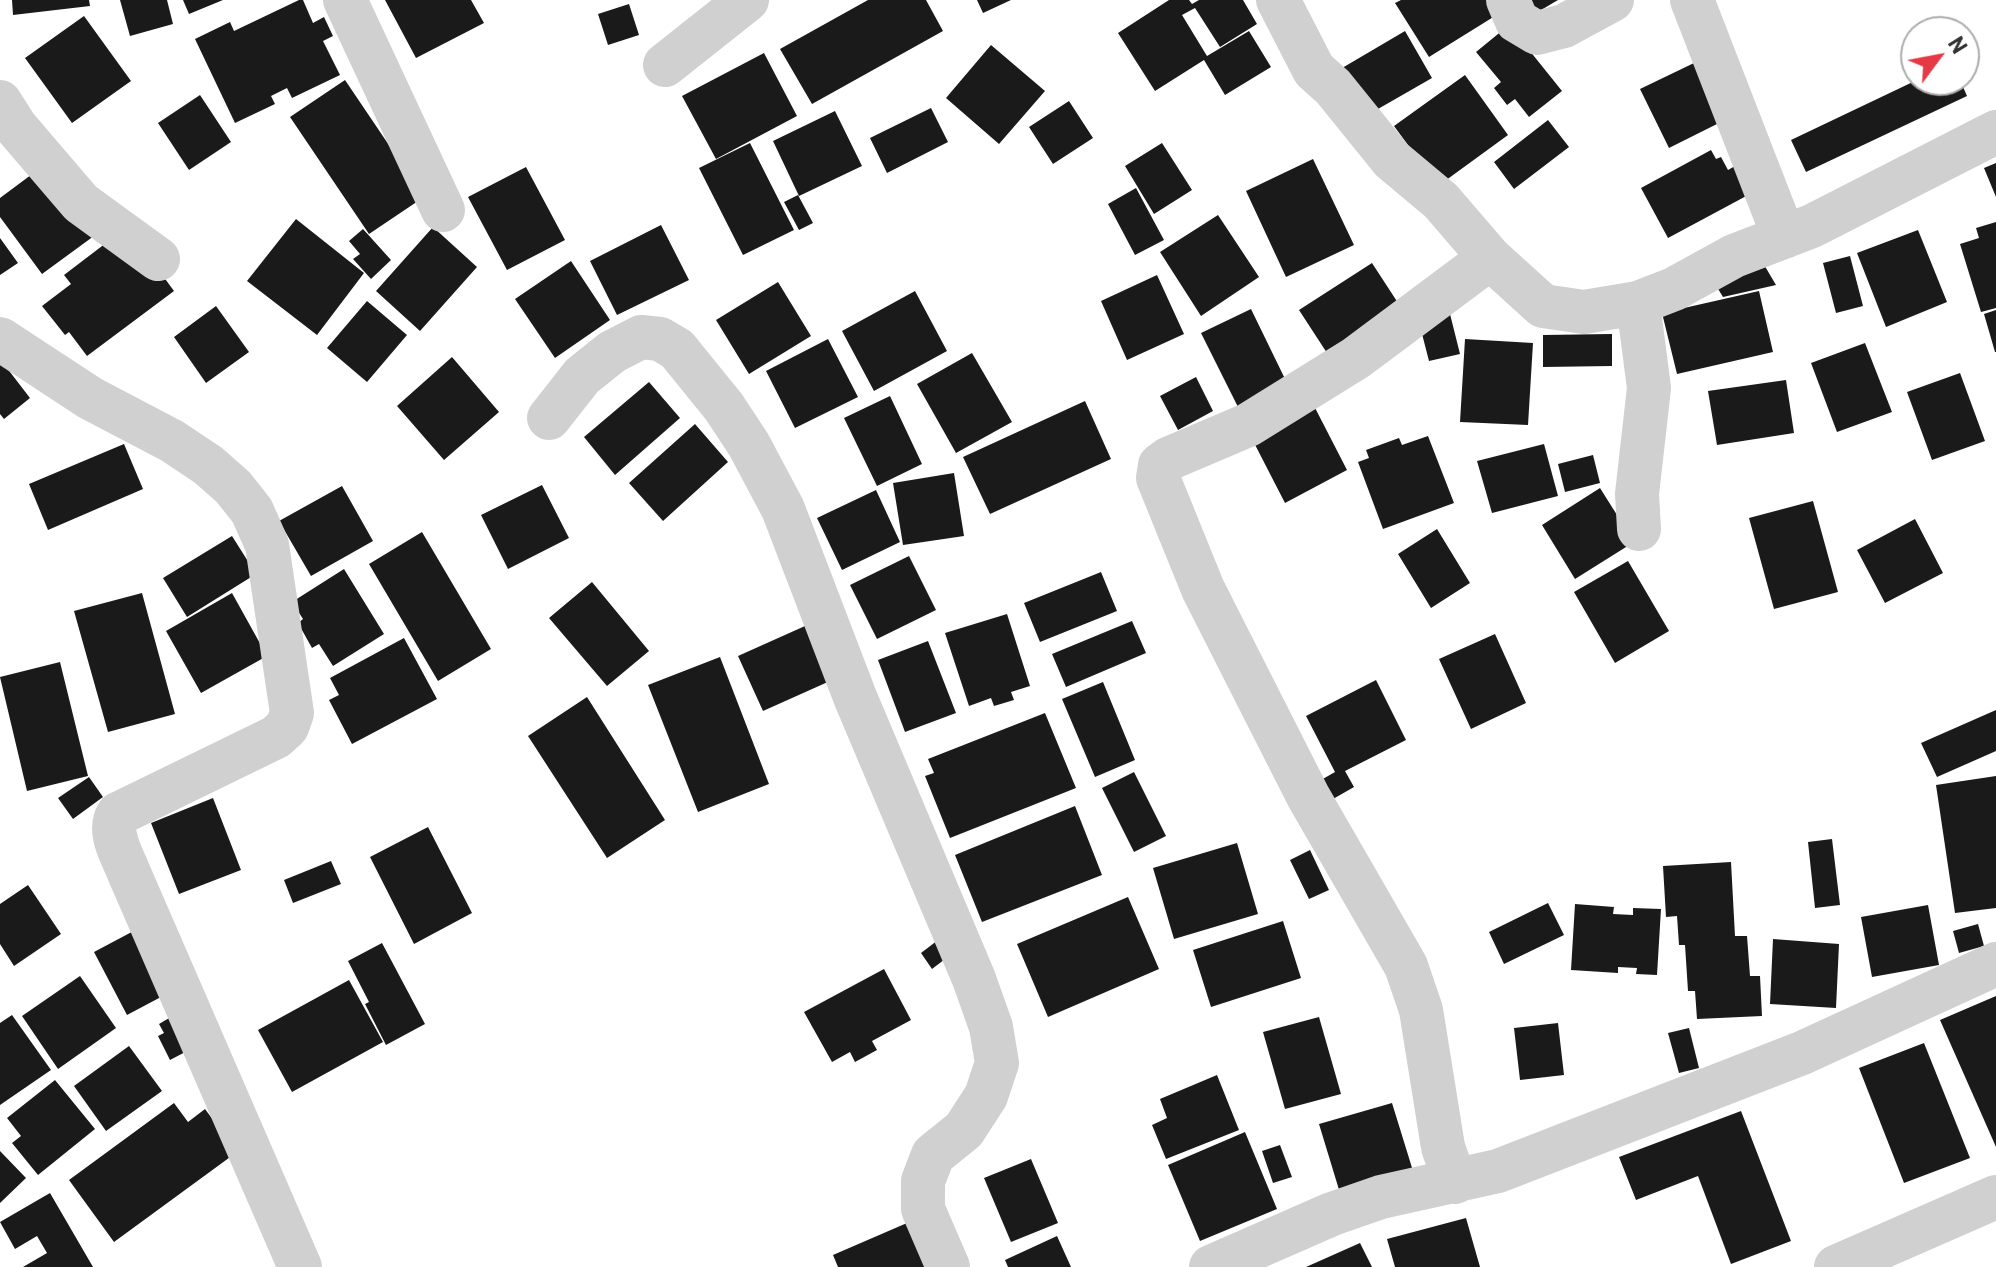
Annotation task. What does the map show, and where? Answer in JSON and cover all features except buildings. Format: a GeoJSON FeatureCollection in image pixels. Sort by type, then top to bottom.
{"type":"FeatureCollection","features":[{"type":"Feature","properties":{"kind":"street"},"geometry":{"type":"LineString","coordinates":[[345,0],[443,210]]}},
{"type":"Feature","properties":{"kind":"street"},"geometry":{"type":"LineString","coordinates":[[665,65],[747,0]]}},
{"type":"Feature","properties":{"kind":"street"},"geometry":{"type":"LineString","coordinates":[[1278,0],[1314,70],[1333,87],[1392,160],[1441,201],[1490,258],[1543,306],[1584,312],[1638,303],[1674,289],[1734,256],[1812,226],[1996,132]]}},
{"type":"Feature","properties":{"kind":"street"},"geometry":{"type":"LineString","coordinates":[[1508,0],[1517,21],[1537,33],[1564,26],[1612,0]]}},
{"type":"Feature","properties":{"kind":"street"},"geometry":{"type":"LineString","coordinates":[[1692,0],[1784,237]]}},
{"type":"Feature","properties":{"kind":"street"},"geometry":{"type":"LineString","coordinates":[[0,102],[16,127],[81,203],[158,259]]}},
{"type":"Feature","properties":{"kind":"street"},"geometry":{"type":"LineString","coordinates":[[1455,1182],[1443,1147],[1421,1010],[1406,966],[1308,796],[1203,589],[1158,478],[1160,465],[1168,459],[1248,425],[1356,358],[1490,258]]}},
{"type":"Feature","properties":{"kind":"street"},"geometry":{"type":"LineString","coordinates":[[1638,303],[1649,388],[1637,494],[1639,529]]}},
{"type":"Feature","properties":{"kind":"street"},"geometry":{"type":"LineString","coordinates":[[549,418],[582,376],[612,352],[641,337],[660,339],[677,349],[724,407],[749,445],[783,509],[855,697],[974,979],[991,1027],[997,1063],[986,1096],[964,1130],[933,1155],[923,1181],[923,1209],[948,1267]]}},
{"type":"Feature","properties":{"kind":"street"},"geometry":{"type":"LineString","coordinates":[[0,339],[90,398],[172,441],[208,465],[233,487],[252,511],[267,545],[292,713],[287,727],[276,737],[118,814],[113,823],[114,835],[129,873],[300,1267]]}},
{"type":"Feature","properties":{"kind":"street"},"geometry":{"type":"LineString","coordinates":[[1211,1267],[1369,1201],[1498,1171],[1802,1053],[1996,964]]}},
{"type":"Feature","properties":{"kind":"street"},"geometry":{"type":"LineString","coordinates":[[1836,1267],[1996,1197]]}}]}
